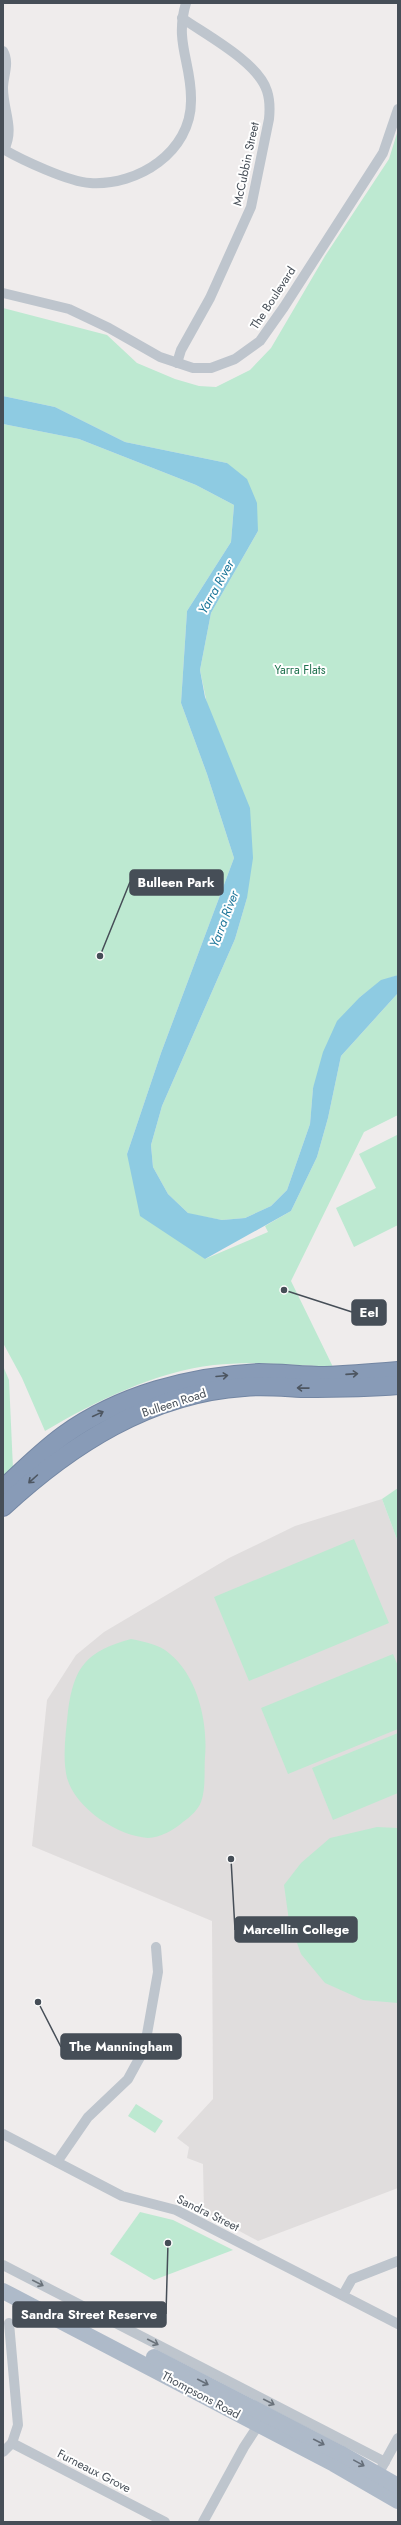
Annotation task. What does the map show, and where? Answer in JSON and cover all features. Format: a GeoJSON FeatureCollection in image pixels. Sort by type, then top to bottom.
{"type":"FeatureCollection","features":[{"type":"Feature","properties":{"kind":"highway","name":"Bulleen Road"},"geometry":{"type":"LineString","coordinates":[[3,1489],[65,1434],[92,1417],[150,1392],[216,1377],[259,1373],[326,1376],[398,1371]]}},
{"type":"Feature","properties":{"kind":"highway","name":"Bulleen Road"},"geometry":{"type":"LineString","coordinates":[[3,1507],[37,1475],[76,1447],[130,1417],[186,1396],[245,1387],[331,1388],[398,1385]]}},
{"type":"Feature","properties":{"kind":"main road","name":"Thompsons Road"},"geometry":{"type":"LineString","coordinates":[[3,2280],[258,2418]]}},
{"type":"Feature","properties":{"kind":"main road","name":"Thompsons Road"},"geometry":{"type":"LineString","coordinates":[[3,2291],[258,2418],[378,2473],[398,2486]]}},
{"type":"Feature","properties":{"kind":"main road","name":"Thompsons Road"},"geometry":{"type":"LineString","coordinates":[[378,2473],[398,2501]]}},
{"type":"Feature","properties":{"kind":"street"},"geometry":{"type":"LineString","coordinates":[[3,51],[6,68],[3,88],[10,126],[8,142],[4,150],[51,172],[89,183],[112,182],[134,176],[162,161],[182,137],[192,102],[190,79],[181,46],[182,18],[186,3]]}},
{"type":"Feature","properties":{"kind":"street","name":"McCubbin Street"},"geometry":{"type":"LineString","coordinates":[[177,363],[181,350],[210,298],[251,207],[269,119],[270,106],[267,90],[256,72],[182,18]]}},
{"type":"Feature","properties":{"kind":"street","name":"The Boulevard"},"geometry":{"type":"LineString","coordinates":[[3,293],[69,309],[109,328],[160,357],[193,368],[211,368],[236,359],[260,341],[383,153],[398,109]]}},
{"type":"Feature","properties":{"kind":"street"},"geometry":{"type":"LineString","coordinates":[[57,2162],[88,2117],[128,2079],[140,2057],[147,2034],[158,1972],[156,1947]]}},
{"type":"Feature","properties":{"kind":"street","name":"Sandra Street"},"geometry":{"type":"LineString","coordinates":[[3,2134],[131,2200],[176,2210],[398,2324]]}},
{"type":"Feature","properties":{"kind":"street"},"geometry":{"type":"LineString","coordinates":[[343,2295],[352,2278],[398,2261]]}},
{"type":"Feature","properties":{"kind":"street","name":"Thompsons Road"},"geometry":{"type":"LineString","coordinates":[[3,2265],[378,2473]]}},
{"type":"Feature","properties":{"kind":"street"},"geometry":{"type":"LineString","coordinates":[[3,2452],[12,2443],[18,2425],[9,2323]]}},
{"type":"Feature","properties":{"kind":"street"},"geometry":{"type":"LineString","coordinates":[[203,2522],[212,2508],[258,2418]]}},
{"type":"Feature","properties":{"kind":"street"},"geometry":{"type":"LineString","coordinates":[[378,2473],[385,2454],[398,2434]]}},
{"type":"Feature","properties":{"kind":"street"},"geometry":{"type":"LineString","coordinates":[[378,2473],[398,2438]]}},
{"type":"Feature","properties":{"kind":"street","name":"Furneaux Grove"},"geometry":{"type":"LineString","coordinates":[[12,2443],[164,2522]]}},
{"type":"Feature","properties":{"kind":"street"},"geometry":{"type":"LineString","coordinates":[[207,2522],[212,2508]]}},
{"type":"Feature","properties":{"kind":"shaded area"},"geometry":{"type":"Polygon","coordinates":[[[382,1499],[398,1542],[398,2188],[258,2241],[204,2212],[203,2164],[187,2158],[189,2147],[177,2138],[213,2099],[212,1921],[32,1846],[47,1700],[76,1655],[104,1632],[229,1558],[295,1526],[382,1499]]]}},
{"type":"Feature","properties":{"kind":"green space","name":"Yarra Flats"},"geometry":{"type":"Polygon","coordinates":[[[398,130],[398,975],[381,981],[360,997],[313,1088],[310,1124],[287,1190],[271,1206],[245,1218],[222,1220],[189,1214],[168,1194],[153,1167],[151,1145],[162,1106],[235,939],[247,898],[200,670],[211,613],[258,531],[227,463],[125,442],[55,407],[3,396],[3,308],[107,335],[137,363],[175,379],[199,386],[216,387],[250,370],[271,348],[325,256],[389,159],[398,130]]]}},
{"type":"Feature","properties":{"kind":"green space"},"geometry":{"type":"Polygon","coordinates":[[[3,424],[79,439],[196,485],[234,505],[231,542],[187,611],[181,703],[207,774],[234,858],[161,1053],[127,1154],[205,1259],[268,1232],[265,1226],[291,1211],[317,1157],[328,1118],[341,1056],[398,993],[398,1115],[364,1132],[291,1281],[333,1367],[243,1363],[214,1365],[192,1369],[170,1374],[126,1389],[45,1431],[22,1378],[3,1343],[3,424]]]}},
{"type":"Feature","properties":{"kind":"green space"},"geometry":{"type":"Polygon","coordinates":[[[397,1135],[398,1225],[354,1247],[336,1208],[376,1188],[359,1154],[397,1135]]]}},
{"type":"Feature","properties":{"kind":"green space"},"geometry":{"type":"Polygon","coordinates":[[[3,1366],[9,1380],[13,1469],[3,1478],[3,1366]]]}},
{"type":"Feature","properties":{"kind":"green space"},"geometry":{"type":"Polygon","coordinates":[[[398,1488],[398,1542],[382,1499],[398,1488]]]}},
{"type":"Feature","properties":{"kind":"green space"},"geometry":{"type":"Polygon","coordinates":[[[354,1539],[389,1623],[249,1681],[214,1597],[354,1539]]]}},
{"type":"Feature","properties":{"kind":"green space"},"geometry":{"type":"Polygon","coordinates":[[[131,1639],[152,1644],[161,1648],[170,1654],[180,1664],[188,1675],[199,1701],[205,1730],[206,1744],[204,1785],[203,1797],[200,1805],[191,1816],[176,1827],[167,1833],[153,1838],[136,1836],[124,1832],[100,1819],[89,1810],[79,1800],[72,1789],[67,1778],[65,1762],[68,1711],[74,1682],[79,1672],[93,1655],[103,1649],[131,1639]]]}},
{"type":"Feature","properties":{"kind":"green space"},"geometry":{"type":"Polygon","coordinates":[[[393,1654],[398,1666],[398,1729],[288,1774],[261,1708],[393,1654]]]}},
{"type":"Feature","properties":{"kind":"green space"},"geometry":{"type":"Polygon","coordinates":[[[398,1733],[398,1793],[333,1820],[312,1768],[398,1733]]]}},
{"type":"Feature","properties":{"kind":"green space"},"geometry":{"type":"Polygon","coordinates":[[[377,1827],[398,1828],[398,2003],[363,2000],[325,1983],[301,1954],[289,1921],[284,1885],[301,1863],[330,1838],[377,1827]]]}},
{"type":"Feature","properties":{"kind":"green space"},"geometry":{"type":"Polygon","coordinates":[[[136,2104],[163,2121],[155,2133],[128,2116],[136,2104]]]}},
{"type":"Feature","properties":{"kind":"green space"},"geometry":{"type":"Polygon","coordinates":[[[140,2212],[173,2220],[233,2250],[154,2280],[110,2254],[140,2212]]]}},
{"type":"Feature","properties":{"kind":"water","name":"Yarra River"},"geometry":{"type":"Polygon","coordinates":[[[3,396],[55,407],[125,442],[227,463],[247,479],[257,503],[258,531],[211,613],[200,670],[205,697],[250,808],[253,858],[247,898],[235,939],[162,1106],[151,1145],[153,1167],[168,1194],[188,1213],[222,1220],[245,1218],[271,1206],[287,1190],[310,1124],[313,1088],[323,1052],[337,1021],[360,997],[381,980],[398,975],[398,993],[341,1056],[328,1118],[317,1157],[291,1211],[205,1259],[140,1216],[127,1154],[161,1053],[234,858],[207,774],[181,703],[187,611],[231,542],[234,505],[196,485],[79,439],[3,424],[3,396]]]}},
{"type":"Feature","properties":{"kind":"place","name":"Bulleen Park"},"geometry":{"type":"Point","coordinates":[100,956]}},
{"type":"Feature","properties":{"kind":"place","name":"Eel"},"geometry":{"type":"Point","coordinates":[284,1290]}},
{"type":"Feature","properties":{"kind":"place","name":"Marcellin College"},"geometry":{"type":"Point","coordinates":[231,1859]}},
{"type":"Feature","properties":{"kind":"place","name":"The Manningham"},"geometry":{"type":"Point","coordinates":[38,2002]}},
{"type":"Feature","properties":{"kind":"place","name":"Sandra Street Reserve"},"geometry":{"type":"Point","coordinates":[168,2243]}}]}
